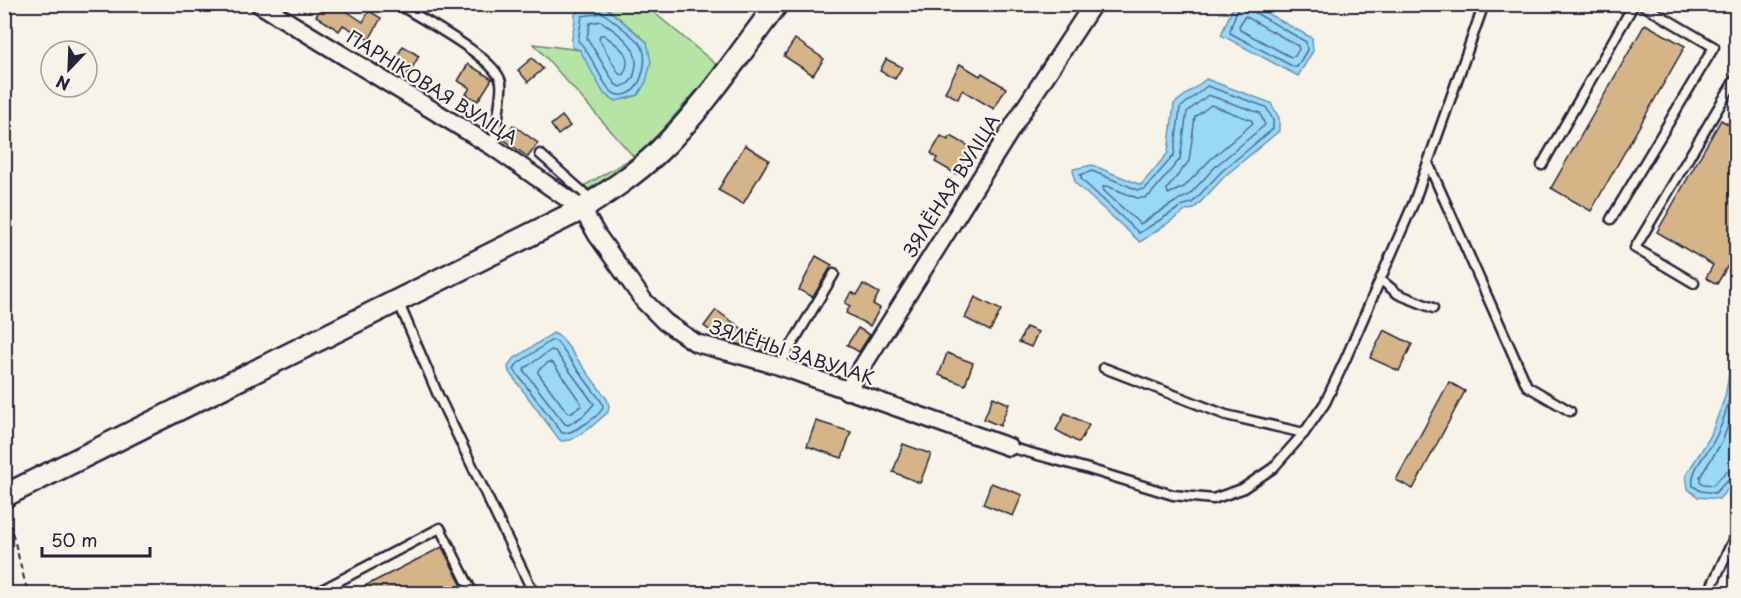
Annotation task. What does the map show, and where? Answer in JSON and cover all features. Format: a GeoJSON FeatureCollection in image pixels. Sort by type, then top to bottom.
{"type":"FeatureCollection","features":[{"type":"Feature","properties":{"kind":"street","name":"ПАРНІКОВАЯ ВУЛІЦА"},"geometry":{"type":"LineString","coordinates":[[259,4],[493,147],[593,202]]}},
{"type":"Feature","properties":{"kind":"street"},"geometry":{"type":"LineString","coordinates":[[4,496],[593,202],[656,154],[679,130],[777,4]]}},
{"type":"Feature","properties":{"kind":"street","name":"ЗЯЛЁНАЯ ВУЛІЦА"},"geometry":{"type":"LineString","coordinates":[[847,391],[1024,109],[1093,4]]}},
{"type":"Feature","properties":{"kind":"street","name":"ЗЯЛЁНЫ ЗАВУЛАК"},"geometry":{"type":"LineString","coordinates":[[593,202],[597,235],[644,301],[665,322],[696,343],[779,366],[1009,447]]}},
{"type":"Feature","properties":{"kind":"lane"},"geometry":{"type":"LineString","coordinates":[[398,4],[483,58],[495,70],[501,83],[493,147]]}},
{"type":"Feature","properties":{"kind":"lane"},"geometry":{"type":"LineString","coordinates":[[1009,447],[1173,495],[1214,499],[1242,489],[1273,468],[1304,434],[1325,403],[1382,280],[1414,202],[1484,4]]}},
{"type":"Feature","properties":{"kind":"lane"},"geometry":{"type":"LineString","coordinates":[[1542,165],[1634,4]]}},
{"type":"Feature","properties":{"kind":"lane"},"geometry":{"type":"LineString","coordinates":[[1611,219],[1714,47],[1641,4]]}},
{"type":"Feature","properties":{"kind":"lane"},"geometry":{"type":"LineString","coordinates":[[1694,283],[1635,248],[1737,78]]}},
{"type":"Feature","properties":{"kind":"lane"},"geometry":{"type":"LineString","coordinates":[[540,154],[593,202]]}},
{"type":"Feature","properties":{"kind":"lane"},"geometry":{"type":"LineString","coordinates":[[1428,163],[1527,386],[1570,411]]}},
{"type":"Feature","properties":{"kind":"lane"},"geometry":{"type":"LineString","coordinates":[[779,366],[834,274]]}},
{"type":"Feature","properties":{"kind":"lane"},"geometry":{"type":"LineString","coordinates":[[1382,280],[1398,294],[1432,308]]}},
{"type":"Feature","properties":{"kind":"lane"},"geometry":{"type":"LineString","coordinates":[[398,301],[438,395],[534,594]]}},
{"type":"Feature","properties":{"kind":"lane"},"geometry":{"type":"LineString","coordinates":[[1104,368],[1226,415],[1304,434]]}},
{"type":"Feature","properties":{"kind":"lane"},"geometry":{"type":"LineString","coordinates":[[314,594],[440,528],[473,594]]}},
{"type":"Feature","properties":{"kind":"lane"},"geometry":{"type":"LineString","coordinates":[[1708,594],[1737,534]]}},
{"type":"Feature","properties":{"kind":"path"},"geometry":{"type":"LineString","coordinates":[[4,510],[12,531],[28,594]]}},
{"type":"Feature","properties":{"kind":"green space"},"geometry":{"type":"Polygon","coordinates":[[[585,5],[645,5],[718,66],[627,166],[576,197],[570,194],[634,157],[534,44],[580,50],[606,95],[620,100],[637,95],[647,42],[605,6],[579,9],[585,5]]]}},
{"type":"Feature","properties":{"kind":"water"},"geometry":{"type":"Polygon","coordinates":[[[1234,5],[1252,5],[1312,38],[1313,51],[1298,76],[1221,35],[1234,5]]]}},
{"type":"Feature","properties":{"kind":"water"},"geometry":{"type":"Polygon","coordinates":[[[605,7],[647,42],[651,62],[646,82],[638,95],[616,101],[604,94],[580,50],[572,47],[575,14],[581,10],[605,7]]]}},
{"type":"Feature","properties":{"kind":"water"},"geometry":{"type":"Polygon","coordinates":[[[1206,79],[1271,103],[1279,118],[1279,131],[1226,175],[1194,209],[1187,210],[1140,242],[1075,183],[1073,169],[1092,165],[1141,185],[1168,153],[1174,104],[1206,79]]]}},
{"type":"Feature","properties":{"kind":"water"},"geometry":{"type":"Polygon","coordinates":[[[553,333],[561,337],[607,399],[609,406],[608,412],[571,440],[561,441],[559,439],[509,372],[508,367],[512,360],[553,333]]]}},
{"type":"Feature","properties":{"kind":"water"},"geometry":{"type":"Polygon","coordinates":[[[1736,358],[1736,480],[1719,499],[1698,497],[1688,489],[1686,475],[1710,437],[1725,397],[1731,362],[1736,358]]]}},
{"type":"Feature","properties":{"kind":"building"},"geometry":{"type":"Polygon","coordinates":[[[323,4],[336,4],[363,22],[369,11],[381,18],[369,40],[343,25],[339,31],[316,16],[323,4]]]}},
{"type":"Feature","properties":{"kind":"building"},"geometry":{"type":"Polygon","coordinates":[[[1645,24],[1685,46],[1591,211],[1551,188],[1645,24]]]}},
{"type":"Feature","properties":{"kind":"building"},"geometry":{"type":"Polygon","coordinates":[[[795,39],[824,59],[813,75],[784,56],[795,39]]]}},
{"type":"Feature","properties":{"kind":"building"},"geometry":{"type":"Polygon","coordinates":[[[403,46],[419,56],[408,75],[392,65],[403,46]]]}},
{"type":"Feature","properties":{"kind":"building"},"geometry":{"type":"Polygon","coordinates":[[[532,58],[543,69],[528,82],[518,70],[532,58]]]}},
{"type":"Feature","properties":{"kind":"building"},"geometry":{"type":"Polygon","coordinates":[[[886,59],[902,67],[895,79],[880,71],[886,59]]]}},
{"type":"Feature","properties":{"kind":"building"},"geometry":{"type":"Polygon","coordinates":[[[468,64],[492,79],[478,101],[466,94],[470,88],[458,81],[468,64]]]}},
{"type":"Feature","properties":{"kind":"building"},"geometry":{"type":"Polygon","coordinates":[[[960,64],[980,76],[982,73],[1006,88],[994,109],[962,90],[958,99],[945,92],[960,64]]]}},
{"type":"Feature","properties":{"kind":"building"},"geometry":{"type":"Polygon","coordinates":[[[562,116],[570,126],[558,135],[551,125],[562,116]]]}},
{"type":"Feature","properties":{"kind":"building"},"geometry":{"type":"Polygon","coordinates":[[[1721,120],[1737,129],[1737,250],[1717,284],[1706,278],[1713,265],[1657,232],[1721,120]]]}},
{"type":"Feature","properties":{"kind":"building"},"geometry":{"type":"Polygon","coordinates":[[[513,125],[538,143],[528,157],[503,139],[513,125]]]}},
{"type":"Feature","properties":{"kind":"building"},"geometry":{"type":"Polygon","coordinates":[[[941,136],[948,140],[951,136],[972,148],[956,174],[935,162],[937,158],[931,153],[941,136]]]}},
{"type":"Feature","properties":{"kind":"building"},"geometry":{"type":"Polygon","coordinates":[[[745,145],[769,160],[743,204],[718,190],[745,145]]]}},
{"type":"Feature","properties":{"kind":"building"},"geometry":{"type":"Polygon","coordinates":[[[816,256],[832,265],[813,297],[799,290],[816,256]]]}},
{"type":"Feature","properties":{"kind":"building"},"geometry":{"type":"Polygon","coordinates":[[[863,284],[879,293],[873,304],[880,308],[870,326],[846,313],[850,306],[845,303],[851,292],[857,295],[863,284]]]}},
{"type":"Feature","properties":{"kind":"building"},"geometry":{"type":"Polygon","coordinates":[[[975,297],[1001,310],[990,331],[965,318],[975,297]]]}},
{"type":"Feature","properties":{"kind":"building"},"geometry":{"type":"Polygon","coordinates":[[[716,310],[762,343],[764,338],[777,345],[774,352],[778,355],[723,340],[704,326],[716,310]]]}},
{"type":"Feature","properties":{"kind":"building"},"geometry":{"type":"Polygon","coordinates":[[[1026,327],[1038,332],[1031,347],[1019,342],[1026,327]]]}},
{"type":"Feature","properties":{"kind":"building"},"geometry":{"type":"Polygon","coordinates":[[[858,328],[870,335],[859,352],[847,345],[858,328]]]}},
{"type":"Feature","properties":{"kind":"building"},"geometry":{"type":"Polygon","coordinates":[[[1384,330],[1412,344],[1399,371],[1370,358],[1384,330]]]}},
{"type":"Feature","properties":{"kind":"building"},"geometry":{"type":"Polygon","coordinates":[[[947,353],[973,363],[965,385],[939,375],[947,353]]]}},
{"type":"Feature","properties":{"kind":"building"},"geometry":{"type":"Polygon","coordinates":[[[1449,382],[1465,391],[1413,489],[1396,480],[1449,382]]]}},
{"type":"Feature","properties":{"kind":"building"},"geometry":{"type":"Polygon","coordinates":[[[993,397],[1009,404],[1000,426],[984,419],[993,397]]]}},
{"type":"Feature","properties":{"kind":"building"},"geometry":{"type":"Polygon","coordinates":[[[1065,413],[1089,425],[1079,443],[1056,430],[1065,413]]]}},
{"type":"Feature","properties":{"kind":"building"},"geometry":{"type":"Polygon","coordinates":[[[816,421],[851,432],[842,458],[807,446],[816,421]]]}},
{"type":"Feature","properties":{"kind":"building"},"geometry":{"type":"Polygon","coordinates":[[[903,444],[931,454],[920,483],[893,472],[903,444]]]}},
{"type":"Feature","properties":{"kind":"building"},"geometry":{"type":"Polygon","coordinates":[[[991,483],[1022,495],[1013,516],[983,504],[991,483]]]}},
{"type":"Feature","properties":{"kind":"building"},"geometry":{"type":"Polygon","coordinates":[[[442,547],[466,594],[349,594],[442,547]]]}}]}
